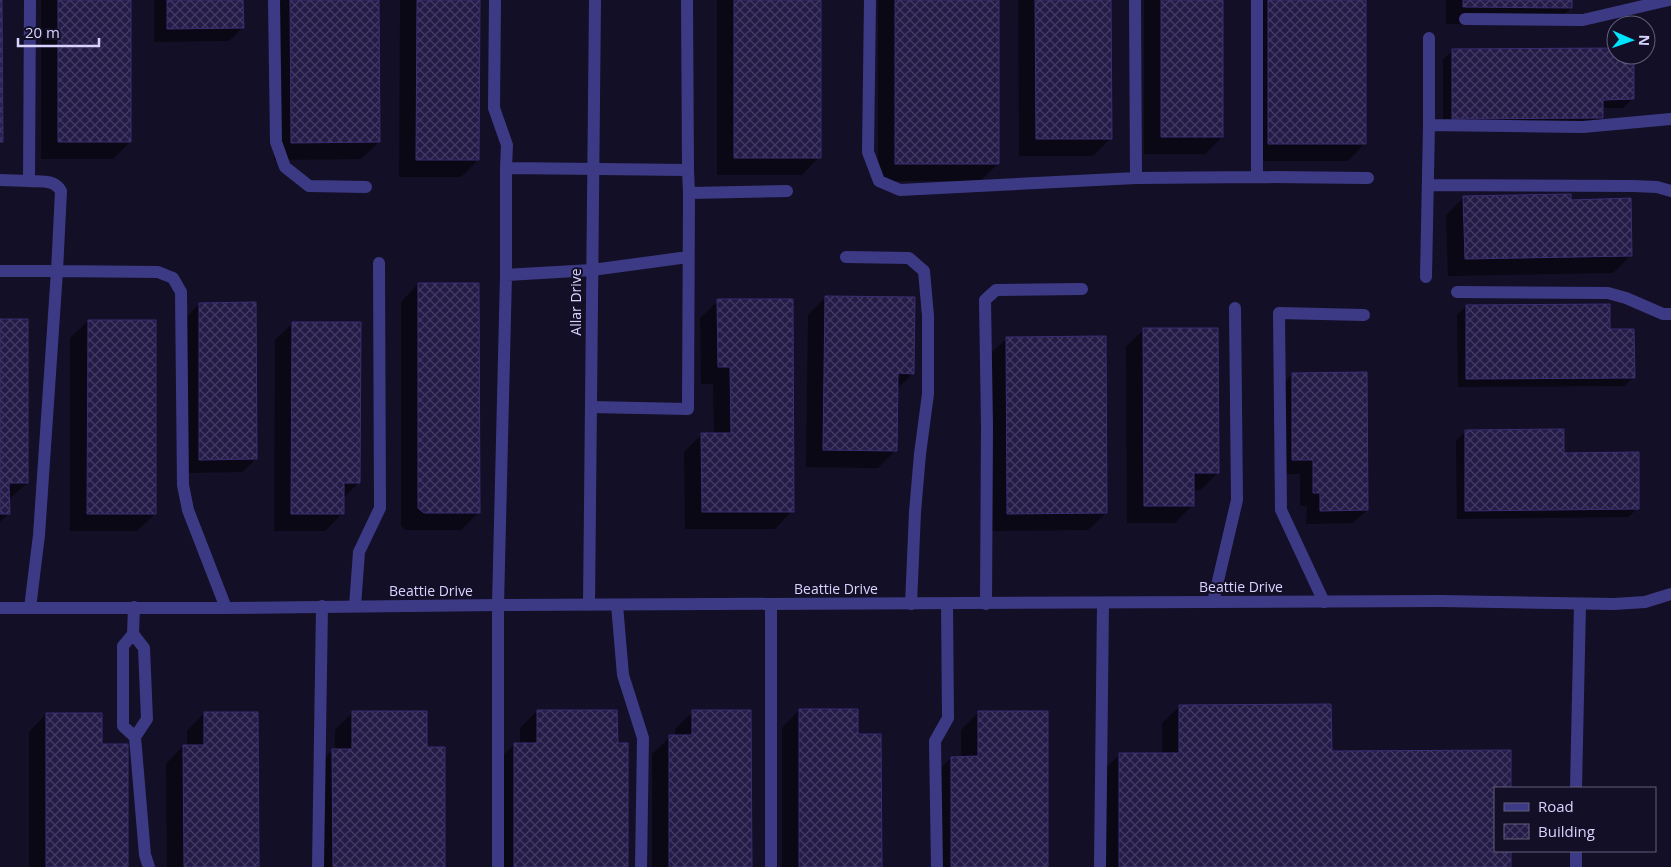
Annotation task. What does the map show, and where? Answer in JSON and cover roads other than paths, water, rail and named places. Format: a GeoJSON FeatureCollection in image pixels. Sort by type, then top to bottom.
{"type":"FeatureCollection","features":[{"type":"Feature","properties":{"kind":"street"},"geometry":{"type":"LineString","coordinates":[[29,180],[30,0]]}},
{"type":"Feature","properties":{"kind":"street"},"geometry":{"type":"LineString","coordinates":[[274,0],[276,142],[285,167],[309,186],[366,187]]}},
{"type":"Feature","properties":{"kind":"street"},"geometry":{"type":"LineString","coordinates":[[495,0],[494,108],[507,145],[506,275],[498,605],[498,867]]}},
{"type":"Feature","properties":{"kind":"street","name":"Allar Drive"},"geometry":{"type":"LineString","coordinates":[[589,605],[595,0]]}},
{"type":"Feature","properties":{"kind":"street"},"geometry":{"type":"LineString","coordinates":[[591,407],[688,409],[689,193],[687,0]]}},
{"type":"Feature","properties":{"kind":"street"},"geometry":{"type":"LineString","coordinates":[[870,0],[868,152],[879,181],[900,190],[1136,178],[1257,176],[1368,178]]}},
{"type":"Feature","properties":{"kind":"street"},"geometry":{"type":"LineString","coordinates":[[1134,0],[1136,178]]}},
{"type":"Feature","properties":{"kind":"street"},"geometry":{"type":"LineString","coordinates":[[1257,0],[1257,176]]}},
{"type":"Feature","properties":{"kind":"street"},"geometry":{"type":"LineString","coordinates":[[1465,19],[1583,20],[1669,0]]}},
{"type":"Feature","properties":{"kind":"street"},"geometry":{"type":"LineString","coordinates":[[1426,276],[1430,125],[1429,38]]}},
{"type":"Feature","properties":{"kind":"street"},"geometry":{"type":"LineString","coordinates":[[1430,125],[1582,127],[1671,119]]}},
{"type":"Feature","properties":{"kind":"street"},"geometry":{"type":"LineString","coordinates":[[506,168],[688,170]]}},
{"type":"Feature","properties":{"kind":"street"},"geometry":{"type":"LineString","coordinates":[[0,180],[52,182],[61,191],[39,535],[30,608]]}},
{"type":"Feature","properties":{"kind":"street"},"geometry":{"type":"LineString","coordinates":[[1428,184],[1634,186],[1671,190]]}},
{"type":"Feature","properties":{"kind":"street"},"geometry":{"type":"LineString","coordinates":[[689,193],[787,191]]}},
{"type":"Feature","properties":{"kind":"street"},"geometry":{"type":"LineString","coordinates":[[506,275],[592,270],[688,257]]}},
{"type":"Feature","properties":{"kind":"street"},"geometry":{"type":"LineString","coordinates":[[846,257],[909,258],[924,271],[928,316],[928,394],[915,512],[911,604]]}},
{"type":"Feature","properties":{"kind":"street"},"geometry":{"type":"LineString","coordinates":[[355,606],[359,552],[380,508],[379,263]]}},
{"type":"Feature","properties":{"kind":"street"},"geometry":{"type":"LineString","coordinates":[[0,270],[158,272],[173,278],[181,292],[183,485],[188,510],[226,608]]}},
{"type":"Feature","properties":{"kind":"street"},"geometry":{"type":"LineString","coordinates":[[986,604],[987,426],[984,300],[996,290],[1082,289]]}},
{"type":"Feature","properties":{"kind":"street"},"geometry":{"type":"LineString","coordinates":[[1457,292],[1608,293],[1626,298],[1663,314],[1671,314]]}},
{"type":"Feature","properties":{"kind":"street"},"geometry":{"type":"LineString","coordinates":[[1213,602],[1237,500],[1235,308]]}},
{"type":"Feature","properties":{"kind":"street"},"geometry":{"type":"LineString","coordinates":[[1324,602],[1281,510],[1279,313],[1364,315]]}},
{"type":"Feature","properties":{"kind":"street","name":"Beattie Drive"},"geometry":{"type":"LineString","coordinates":[[0,608],[1441,601],[1614,604],[1645,602],[1671,594]]}},
{"type":"Feature","properties":{"kind":"street"},"geometry":{"type":"LineString","coordinates":[[1100,867],[1104,603]]}},
{"type":"Feature","properties":{"kind":"street"},"geometry":{"type":"LineString","coordinates":[[770,604],[771,867]]}},
{"type":"Feature","properties":{"kind":"street"},"geometry":{"type":"LineString","coordinates":[[937,867],[935,741],[948,718],[947,604]]}},
{"type":"Feature","properties":{"kind":"street"},"geometry":{"type":"LineString","coordinates":[[1576,787],[1580,604]]}},
{"type":"Feature","properties":{"kind":"street"},"geometry":{"type":"LineString","coordinates":[[616,605],[623,675],[643,738],[641,867]]}},
{"type":"Feature","properties":{"kind":"street"},"geometry":{"type":"LineString","coordinates":[[318,867],[322,606]]}},
{"type":"Feature","properties":{"kind":"street"},"geometry":{"type":"LineString","coordinates":[[134,608],[133,634],[123,646],[123,726],[134,737],[145,855],[149,867]]}},
{"type":"Feature","properties":{"kind":"street"},"geometry":{"type":"LineString","coordinates":[[133,634],[144,648],[147,719],[134,737]]}},
{"type":"Feature","properties":{"kind":"street"},"geometry":{"type":"LineString","coordinates":[[1576,852],[1576,867]]}}]}
